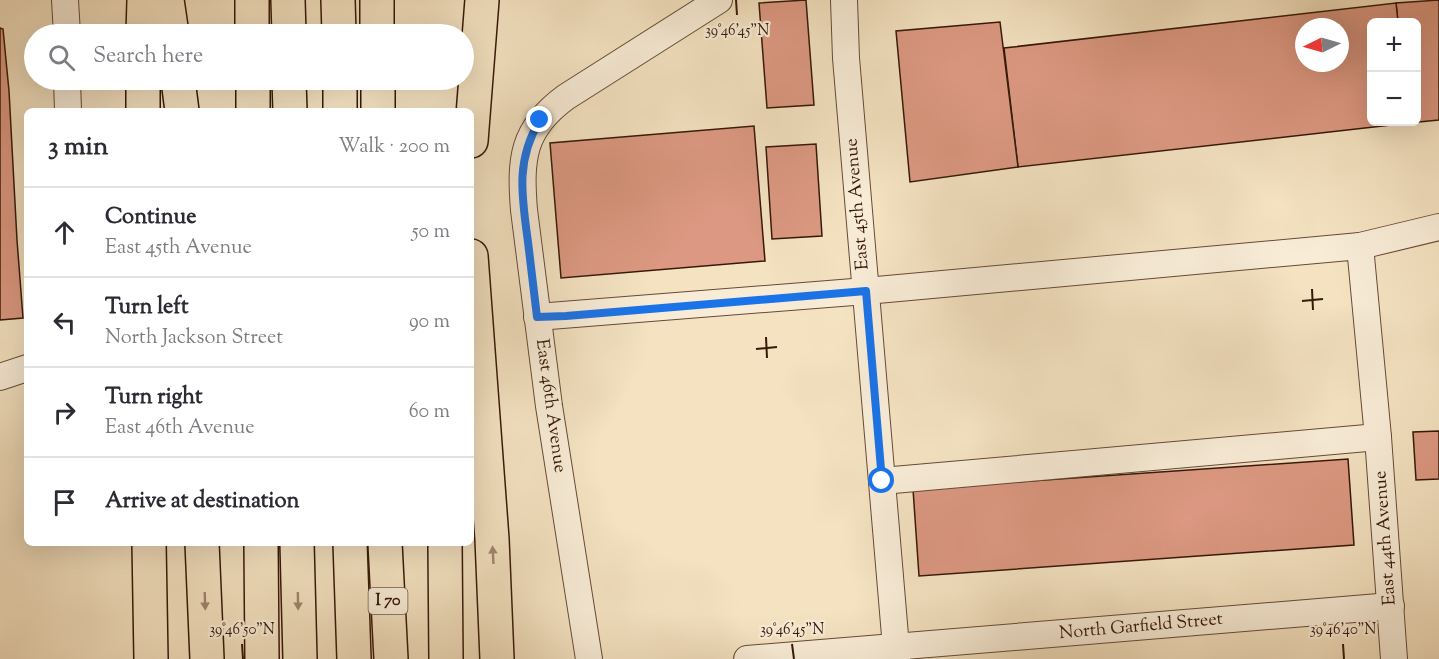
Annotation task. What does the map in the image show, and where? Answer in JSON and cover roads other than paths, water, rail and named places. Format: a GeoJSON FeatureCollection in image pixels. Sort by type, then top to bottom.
{"type":"FeatureCollection","features":[{"type":"Feature","properties":{"kind":"main road"},"geometry":{"type":"LineString","coordinates":[[143,24],[144,0]]}},
{"type":"Feature","properties":{"kind":"main road"},"geometry":{"type":"LineString","coordinates":[[168,0],[171,24]]}},
{"type":"Feature","properties":{"kind":"main road"},"geometry":{"type":"LineString","coordinates":[[252,0],[252,24]]}},
{"type":"Feature","properties":{"kind":"main road"},"geometry":{"type":"LineString","coordinates":[[288,0],[289,24]]}},
{"type":"Feature","properties":{"kind":"main road"},"geometry":{"type":"LineString","coordinates":[[338,0],[339,24]]}},
{"type":"Feature","properties":{"kind":"main road"},"geometry":{"type":"LineString","coordinates":[[376,0],[377,24]]}},
{"type":"Feature","properties":{"kind":"main road"},"geometry":{"type":"LineString","coordinates":[[474,108],[482,0]]}},
{"type":"Feature","properties":{"kind":"main road"},"geometry":{"type":"LineString","coordinates":[[143,90],[143,108]]}},
{"type":"Feature","properties":{"kind":"main road"},"geometry":{"type":"LineString","coordinates":[[179,90],[182,108]]}},
{"type":"Feature","properties":{"kind":"main road"},"geometry":{"type":"LineString","coordinates":[[253,90],[253,108]]}},
{"type":"Feature","properties":{"kind":"main road"},"geometry":{"type":"LineString","coordinates":[[289,90],[290,108]]}},
{"type":"Feature","properties":{"kind":"main road"},"geometry":{"type":"LineString","coordinates":[[340,90],[340,108]]}},
{"type":"Feature","properties":{"kind":"main road"},"geometry":{"type":"LineString","coordinates":[[378,90],[378,108]]}},
{"type":"Feature","properties":{"kind":"main road"},"geometry":{"type":"LineString","coordinates":[[474,296],[492,539],[497,659]]}},
{"type":"Feature","properties":{"kind":"main road"},"geometry":{"type":"LineString","coordinates":[[149,546],[151,659]]}},
{"type":"Feature","properties":{"kind":"main road"},"geometry":{"type":"LineString","coordinates":[[202,546],[207,659]]}},
{"type":"Feature","properties":{"kind":"main road"},"geometry":{"type":"LineString","coordinates":[[261,546],[262,659]]}},
{"type":"Feature","properties":{"kind":"main road"},"geometry":{"type":"LineString","coordinates":[[297,546],[300,659]]}},
{"type":"Feature","properties":{"kind":"main road"},"geometry":{"type":"LineString","coordinates":[[350,546],[354,659]]}},
{"type":"Feature","properties":{"kind":"main road","name":"I 70"},"geometry":{"type":"LineString","coordinates":[[385,546],[391,659]]}},
{"type":"Feature","properties":{"kind":"main road"},"geometry":{"type":"LineString","coordinates":[[445,546],[446,659]]}},
{"type":"Feature","properties":{"kind":"street"},"geometry":{"type":"LineString","coordinates":[[65,0],[66,24]]}},
{"type":"Feature","properties":{"kind":"street","name":"East 46th Avenue"},"geometry":{"type":"LineString","coordinates":[[590,659],[549,406],[524,210],[523,165],[531,134],[552,107],[719,0]]}},
{"type":"Feature","properties":{"kind":"street","name":"East 45th Avenue"},"geometry":{"type":"LineString","coordinates":[[844,0],[846,58],[897,653]]}},
{"type":"Feature","properties":{"kind":"street"},"geometry":{"type":"LineString","coordinates":[[67,90],[68,108]]}},
{"type":"Feature","properties":{"kind":"street"},"geometry":{"type":"LineString","coordinates":[[537,317],[866,291],[1360,246],[1439,227]]}},
{"type":"Feature","properties":{"kind":"street","name":"East 44th Avenue"},"geometry":{"type":"LineString","coordinates":[[1360,246],[1377,427],[1394,659]]}},
{"type":"Feature","properties":{"kind":"street"},"geometry":{"type":"LineString","coordinates":[[0,377],[24,370]]}},
{"type":"Feature","properties":{"kind":"street"},"geometry":{"type":"LineString","coordinates":[[882,481],[1377,427]]}},
{"type":"Feature","properties":{"kind":"street","name":"North Garfield Street"},"geometry":{"type":"LineString","coordinates":[[747,659],[897,653],[1391,606]]}}]}
